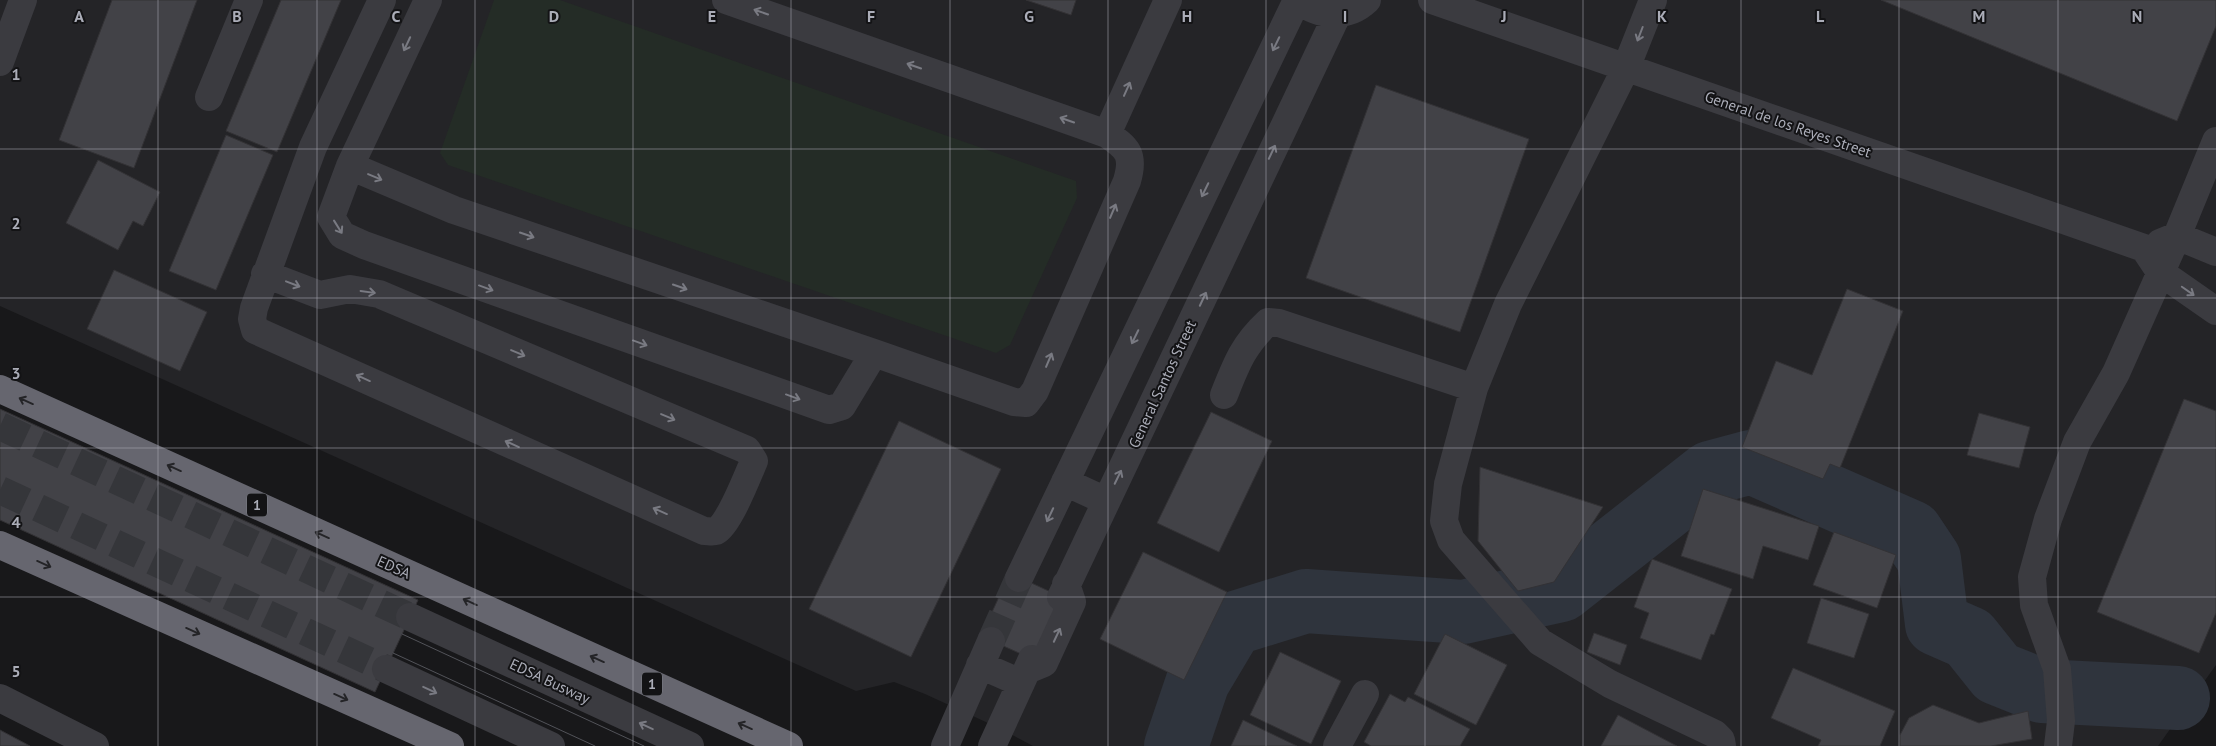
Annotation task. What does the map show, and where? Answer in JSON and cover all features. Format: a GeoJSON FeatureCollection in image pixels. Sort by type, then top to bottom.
{"type":"FeatureCollection","features":[{"type":"Feature","properties":{"kind":"highway","name":"EDSA"},"geometry":{"type":"LineString","coordinates":[[0,389],[789,746]]}},
{"type":"Feature","properties":{"kind":"highway"},"geometry":{"type":"LineString","coordinates":[[0,544],[450,746]]}},
{"type":"Feature","properties":{"kind":"street"},"geometry":{"type":"LineString","coordinates":[[0,62],[24,0]]}},
{"type":"Feature","properties":{"kind":"street"},"geometry":{"type":"LineString","coordinates":[[209,97],[250,0]]}},
{"type":"Feature","properties":{"kind":"street"},"geometry":{"type":"LineString","coordinates":[[265,274],[320,295],[350,290],[379,294],[747,450],[754,461],[739,496],[723,526],[716,531],[704,531],[255,330],[252,319],[265,274],[313,147],[382,0]]}},
{"type":"Feature","properties":{"kind":"street"},"geometry":{"type":"LineString","coordinates":[[428,0],[350,166],[331,217],[342,235],[373,248],[829,410],[842,406],[874,352]]}},
{"type":"Feature","properties":{"kind":"street"},"geometry":{"type":"LineString","coordinates":[[350,166],[454,210],[874,352],[1014,402],[1026,403],[1035,391],[1130,170],[1127,148],[1107,134],[726,0]]}},
{"type":"Feature","properties":{"kind":"street"},"geometry":{"type":"LineString","coordinates":[[1107,134],[1168,0]]}},
{"type":"Feature","properties":{"kind":"street"},"geometry":{"type":"LineString","coordinates":[[1020,578],[1297,0],[1316,11],[1338,13],[1351,10],[1367,0]]}},
{"type":"Feature","properties":{"kind":"street","name":"General de los Reyes Street"},"geometry":{"type":"LineString","coordinates":[[1432,0],[2144,248]]}},
{"type":"Feature","properties":{"kind":"street"},"geometry":{"type":"LineString","coordinates":[[1653,0],[1626,68],[1508,304],[1474,388],[1448,484],[1444,521],[1451,540],[1540,642],[1610,684],[1715,734],[1721,740],[1722,746]]}},
{"type":"Feature","properties":{"kind":"street","name":"General Santos Street"},"geometry":{"type":"LineString","coordinates":[[1027,671],[1044,663],[1072,602],[1064,591],[1338,13]]}},
{"type":"Feature","properties":{"kind":"street"},"geometry":{"type":"LineString","coordinates":[[2060,734],[2057,669],[2034,605],[2032,577],[2048,519],[2077,442],[2116,373],[2177,236],[2216,141]]}},
{"type":"Feature","properties":{"kind":"street"},"geometry":{"type":"LineString","coordinates":[[2216,252],[2177,236],[2144,248],[2160,272],[2216,311]]}},
{"type":"Feature","properties":{"kind":"street"},"geometry":{"type":"LineString","coordinates":[[1176,251],[1217,268]]}},
{"type":"Feature","properties":{"kind":"street"},"geometry":{"type":"LineString","coordinates":[[1224,395],[1240,355],[1256,333],[1268,322],[1279,323],[1474,388]]}},
{"type":"Feature","properties":{"kind":"street"},"geometry":{"type":"LineString","coordinates":[[1065,482],[1106,501]]}},
{"type":"Feature","properties":{"kind":"street","name":"EDSA Busway"},"geometry":{"type":"LineString","coordinates":[[410,617],[690,746]]}},
{"type":"Feature","properties":{"kind":"street"},"geometry":{"type":"LineString","coordinates":[[945,746],[986,653],[1027,671],[992,746]]}},
{"type":"Feature","properties":{"kind":"street"},"geometry":{"type":"LineString","coordinates":[[386,670],[551,746]]}},
{"type":"Feature","properties":{"kind":"street"},"geometry":{"type":"LineString","coordinates":[[1337,746],[1365,694]]}},
{"type":"Feature","properties":{"kind":"street"},"geometry":{"type":"LineString","coordinates":[[0,698],[93,746]]}},
{"type":"Feature","properties":{"kind":"shaded area"},"geometry":{"type":"Polygon","coordinates":[[[0,0],[2216,0],[2216,665],[2158,746],[1033,746],[925,694],[894,682],[856,691],[0,306],[0,0]]]}},
{"type":"Feature","properties":{"kind":"shaded area"},"geometry":{"type":"Polygon","coordinates":[[[494,0],[560,0],[1076,181],[1077,198],[1010,345],[996,353],[448,165],[440,153],[494,0]]]}},
{"type":"Feature","properties":{"kind":"building"},"geometry":{"type":"Polygon","coordinates":[[[112,0],[197,0],[134,168],[59,140],[112,0]]]}},
{"type":"Feature","properties":{"kind":"building"},"geometry":{"type":"Polygon","coordinates":[[[281,0],[341,0],[277,152],[226,131],[281,0]]]}},
{"type":"Feature","properties":{"kind":"building"},"geometry":{"type":"Polygon","coordinates":[[[1026,0],[1076,0],[1071,15],[1026,0]]]}},
{"type":"Feature","properties":{"kind":"building"},"geometry":{"type":"Polygon","coordinates":[[[1881,0],[2216,0],[2216,26],[2177,121],[1881,0]]]}},
{"type":"Feature","properties":{"kind":"building"},"geometry":{"type":"Polygon","coordinates":[[[1376,85],[1529,139],[1460,332],[1306,278],[1376,85]]]}},
{"type":"Feature","properties":{"kind":"building"},"geometry":{"type":"Polygon","coordinates":[[[226,135],[273,155],[216,290],[169,271],[226,135]]]}},
{"type":"Feature","properties":{"kind":"building"},"geometry":{"type":"Polygon","coordinates":[[[98,160],[160,192],[143,226],[133,221],[118,250],[66,223],[98,160]]]}},
{"type":"Feature","properties":{"kind":"building"},"geometry":{"type":"Polygon","coordinates":[[[114,270],[207,312],[180,371],[87,329],[114,270]]]}},
{"type":"Feature","properties":{"kind":"building"},"geometry":{"type":"Polygon","coordinates":[[[1847,289],[1903,311],[1840,468],[1830,464],[1823,479],[1742,447],[1776,361],[1812,375],[1847,289]]]}},
{"type":"Feature","properties":{"kind":"building"},"geometry":{"type":"Polygon","coordinates":[[[2184,399],[2216,411],[2216,613],[2199,653],[2097,612],[2184,399]]]}},
{"type":"Feature","properties":{"kind":"building"},"geometry":{"type":"Polygon","coordinates":[[[0,409],[418,600],[375,692],[0,520],[0,409]]]}},
{"type":"Feature","properties":{"kind":"building"},"geometry":{"type":"Polygon","coordinates":[[[1211,412],[1272,441],[1219,552],[1157,523],[1211,412]]]}},
{"type":"Feature","properties":{"kind":"building"},"geometry":{"type":"Polygon","coordinates":[[[1979,413],[2030,427],[2019,468],[1967,455],[1979,413]]]}},
{"type":"Feature","properties":{"kind":"building"},"geometry":{"type":"Polygon","coordinates":[[[899,421],[1001,469],[911,657],[809,609],[899,421]]]}},
{"type":"Feature","properties":{"kind":"building"},"geometry":{"type":"Polygon","coordinates":[[[1480,467],[1603,507],[1554,582],[1518,591],[1478,541],[1480,467]]]}},
{"type":"Feature","properties":{"kind":"building"},"geometry":{"type":"Polygon","coordinates":[[[1703,489],[1819,526],[1808,560],[1763,546],[1753,579],[1681,556],[1703,489]]]}},
{"type":"Feature","properties":{"kind":"building"},"geometry":{"type":"Polygon","coordinates":[[[1834,532],[1896,555],[1877,608],[1813,585],[1834,532]]]}},
{"type":"Feature","properties":{"kind":"building"},"geometry":{"type":"Polygon","coordinates":[[[1143,552],[1227,592],[1184,680],[1100,639],[1143,552]]]}},
{"type":"Feature","properties":{"kind":"building"},"geometry":{"type":"Polygon","coordinates":[[[1652,559],[1732,589],[1714,635],[1711,634],[1701,660],[1640,638],[1649,613],[1634,607],[1652,559]]]}},
{"type":"Feature","properties":{"kind":"building"},"geometry":{"type":"Polygon","coordinates":[[[1010,573],[1068,600],[1039,662],[981,636],[1010,573]]]}},
{"type":"Feature","properties":{"kind":"building"},"geometry":{"type":"Polygon","coordinates":[[[1821,598],[1869,614],[1854,658],[1807,643],[1821,598]]]}},
{"type":"Feature","properties":{"kind":"building"},"geometry":{"type":"Polygon","coordinates":[[[1594,633],[1627,645],[1620,665],[1587,652],[1594,633]]]}},
{"type":"Feature","properties":{"kind":"building"},"geometry":{"type":"Polygon","coordinates":[[[1445,634],[1507,665],[1476,725],[1414,694],[1445,634]]]}},
{"type":"Feature","properties":{"kind":"building"},"geometry":{"type":"Polygon","coordinates":[[[1280,652],[1341,681],[1311,744],[1250,715],[1280,652]]]}},
{"type":"Feature","properties":{"kind":"building"},"geometry":{"type":"Polygon","coordinates":[[[1793,668],[1895,711],[1880,746],[1818,746],[1821,740],[1771,718],[1793,668]]]}},
{"type":"Feature","properties":{"kind":"building"},"geometry":{"type":"Polygon","coordinates":[[[1390,694],[1405,702],[1408,697],[1470,729],[1460,746],[1371,746],[1364,742],[1390,694]]]}},
{"type":"Feature","properties":{"kind":"building"},"geometry":{"type":"Polygon","coordinates":[[[1933,705],[1979,723],[2028,711],[2032,739],[1991,746],[1900,746],[1900,735],[1909,718],[1933,705]]]}},
{"type":"Feature","properties":{"kind":"building"},"geometry":{"type":"Polygon","coordinates":[[[1618,715],[1677,746],[1601,746],[1618,715]]]}},
{"type":"Feature","properties":{"kind":"building"},"geometry":{"type":"Polygon","coordinates":[[[1243,720],[1297,746],[1231,746],[1243,720]]]}},
{"type":"Feature","properties":{"kind":"building"},"geometry":{"type":"Polygon","coordinates":[[[0,730],[30,746],[0,746],[0,730]]]}},
{"type":"Feature","properties":{"kind":"waterway"},"geometry":{"type":"LineString","coordinates":[[1176,746],[1198,681],[1232,624],[1306,601],[1463,612],[1561,590],[1710,473],[1751,462],[1911,532],[1929,559],[1937,624],[1969,638],[1997,673],[2042,691],[2178,698]]}},
{"type":"Feature","properties":{"kind":"tunnel"},"geometry":{"type":"LineString","coordinates":[[0,426],[410,617]]}},
{"type":"Feature","properties":{"kind":"tunnel"},"geometry":{"type":"LineString","coordinates":[[0,490],[386,669]]}},
{"type":"Feature","properties":{"kind":"tunnel"},"geometry":{"type":"LineString","coordinates":[[991,641],[1019,578]]}},
{"type":"Feature","properties":{"kind":"tram line"},"geometry":{"type":"LineString","coordinates":[[402,634],[644,746]]}},
{"type":"Feature","properties":{"kind":"tram line"},"geometry":{"type":"LineString","coordinates":[[393,653],[595,746]]}}]}
